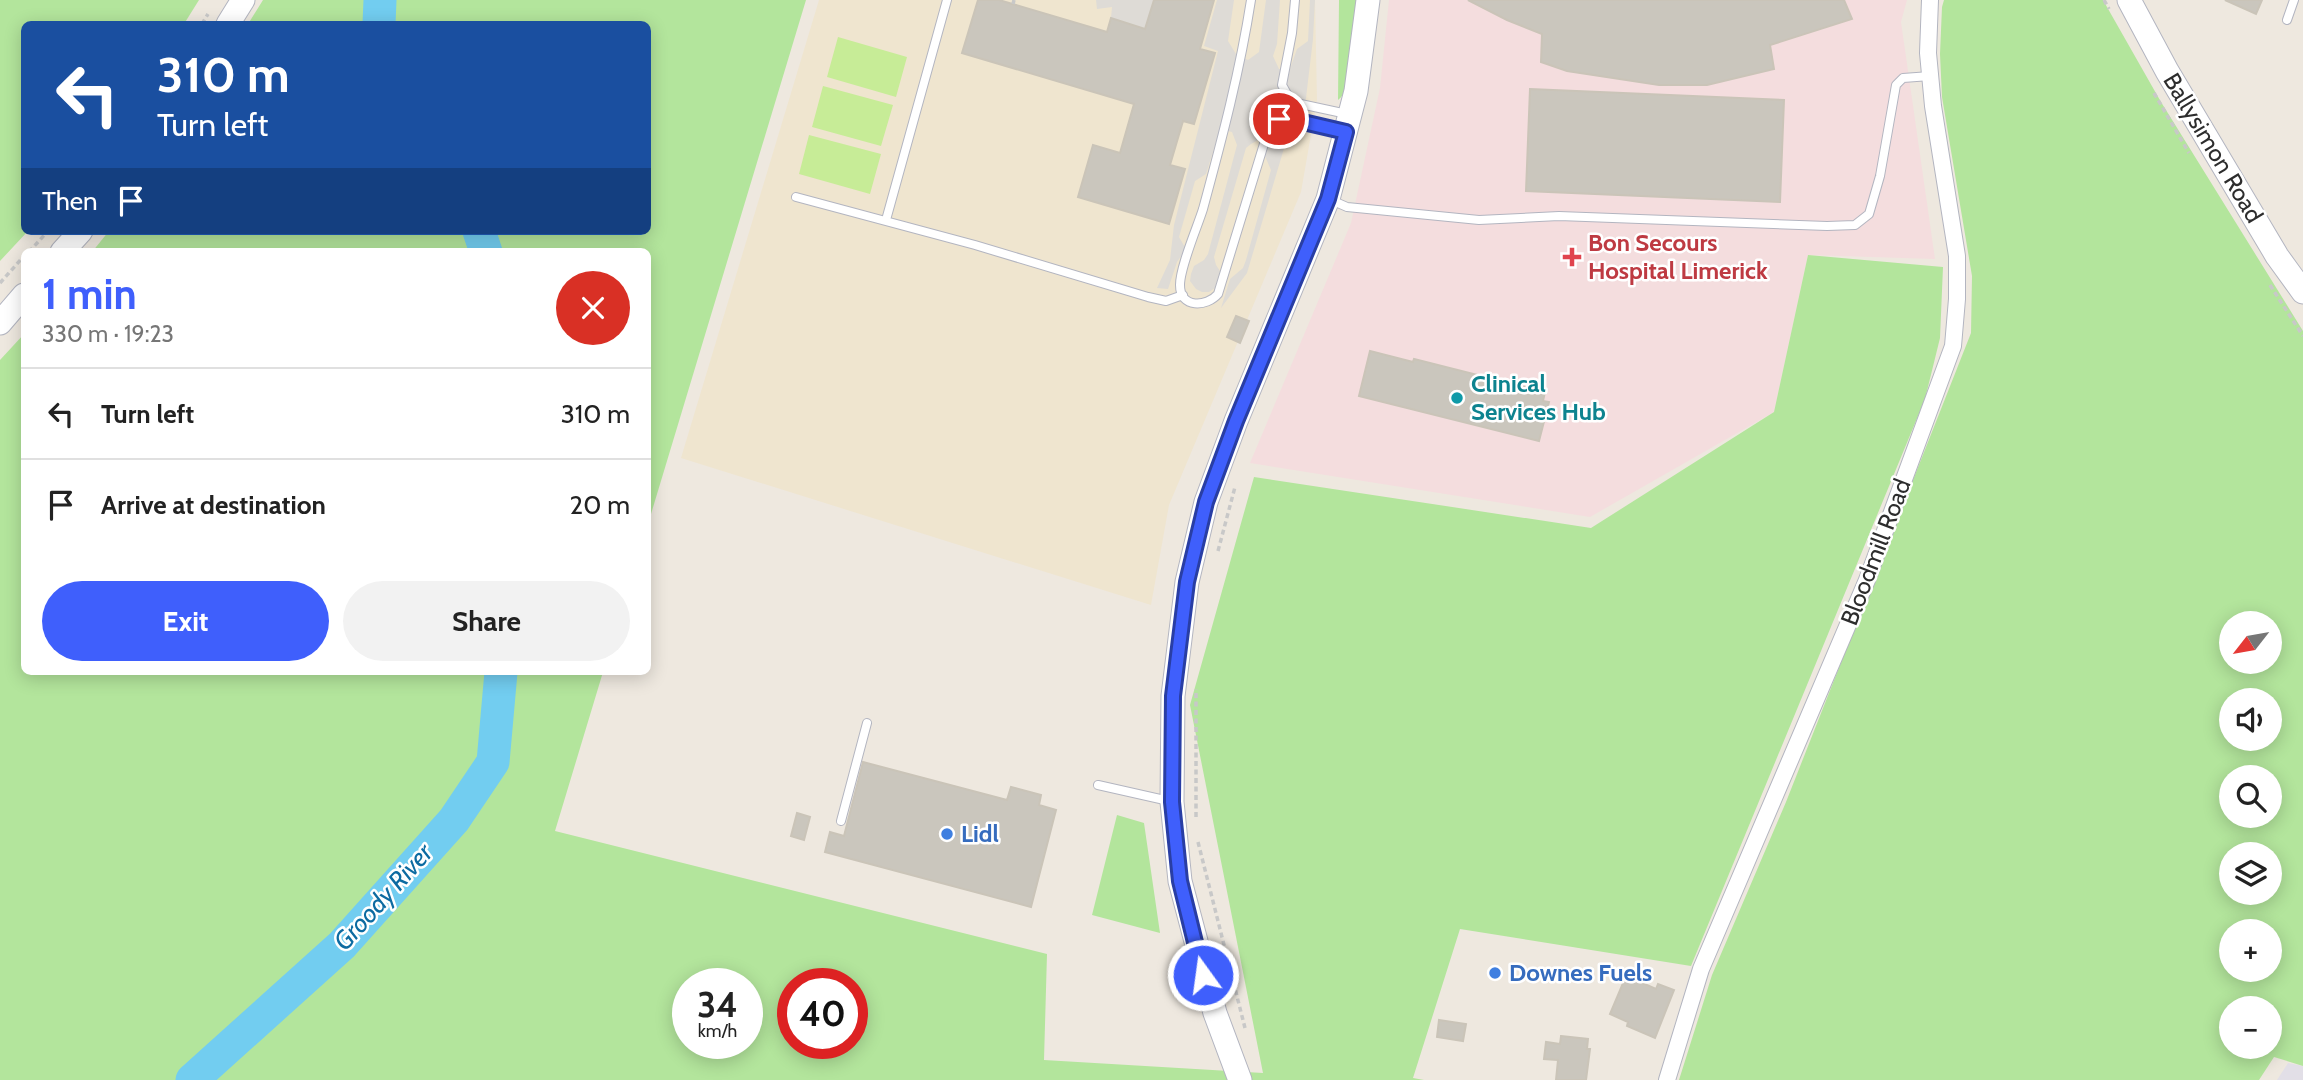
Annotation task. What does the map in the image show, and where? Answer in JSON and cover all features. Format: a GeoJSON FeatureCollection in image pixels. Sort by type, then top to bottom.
{"type":"FeatureCollection","features":[{"type":"Feature","properties":{"kind":"street"},"geometry":{"type":"LineString","coordinates":[[230,21],[243,0]]}},
{"type":"Feature","properties":{"kind":"street"},"geometry":{"type":"LineString","coordinates":[[1240,1080],[1215,1013],[1180,881],[1172,802],[1173,696],[1187,582],[1206,502],[1236,421],[1328,199],[1360,66],[1368,0]]}},
{"type":"Feature","properties":{"kind":"street","name":"Bloodmill Road"},"geometry":{"type":"LineString","coordinates":[[1667,1080],[1701,969],[1867,580],[1952,346],[1957,299],[1957,256],[1930,76],[1930,0]]}},
{"type":"Feature","properties":{"kind":"street","name":"Ballysimon Road"},"geometry":{"type":"LineString","coordinates":[[2129,0],[2167,71],[2277,256],[2303,292]]}},
{"type":"Feature","properties":{"kind":"street"},"geometry":{"type":"LineString","coordinates":[[66,248],[77,235]]}},
{"type":"Feature","properties":{"kind":"street"},"geometry":{"type":"LineString","coordinates":[[0,323],[21,298]]}},
{"type":"Feature","properties":{"kind":"lane"},"geometry":{"type":"LineString","coordinates":[[886,220],[947,0]]}},
{"type":"Feature","properties":{"kind":"lane"},"geometry":{"type":"LineString","coordinates":[[1251,0],[1227,122],[1181,276],[1181,291],[1187,300],[1198,305],[1219,294],[1267,134],[1273,123],[1286,118],[1348,123]]}},
{"type":"Feature","properties":{"kind":"lane"},"geometry":{"type":"LineString","coordinates":[[1295,0],[1282,85],[1296,103],[1348,123]]}},
{"type":"Feature","properties":{"kind":"lane"},"geometry":{"type":"LineString","coordinates":[[2287,20],[2294,0]]}},
{"type":"Feature","properties":{"kind":"lane"},"geometry":{"type":"LineString","coordinates":[[1328,199],[1347,207],[1479,220],[1559,216],[1855,225],[1869,214],[1880,176],[1896,85],[1903,78],[1930,76]]}},
{"type":"Feature","properties":{"kind":"lane"},"geometry":{"type":"LineString","coordinates":[[796,197],[886,220],[1148,297],[1166,301],[1183,295]]}},
{"type":"Feature","properties":{"kind":"lane"},"geometry":{"type":"LineString","coordinates":[[841,821],[867,723]]}},
{"type":"Feature","properties":{"kind":"lane"},"geometry":{"type":"LineString","coordinates":[[1098,785],[1172,802]]}},
{"type":"Feature","properties":{"kind":"path"},"geometry":{"type":"LineString","coordinates":[[33,248],[44,235]]}},
{"type":"Feature","properties":{"kind":"path"},"geometry":{"type":"LineString","coordinates":[[0,283],[21,259]]}},
{"type":"Feature","properties":{"kind":"path"},"geometry":{"type":"LineString","coordinates":[[1217,551],[1238,476]]}},
{"type":"Feature","properties":{"kind":"path"},"geometry":{"type":"LineString","coordinates":[[1196,681],[1196,818]]}},
{"type":"Feature","properties":{"kind":"path"},"geometry":{"type":"LineString","coordinates":[[1196,832],[1245,1032]]}},
{"type":"Feature","properties":{"kind":"shaded area"},"geometry":{"type":"Polygon","coordinates":[[[819,0],[1315,0],[1317,100],[1301,192],[1169,505],[1151,605],[681,458],[819,0]]]}},
{"type":"Feature","properties":{"kind":"shaded area"},"geometry":{"type":"Polygon","coordinates":[[[1096,0],[1154,0],[1145,29],[1111,18],[1112,7],[1097,9],[1096,0]]]}},
{"type":"Feature","properties":{"kind":"shaded area"},"geometry":{"type":"Polygon","coordinates":[[[1217,0],[1234,0],[1228,41],[1236,54],[1248,60],[1259,52],[1266,0],[1280,0],[1277,44],[1273,56],[1279,69],[1290,69],[1297,49],[1308,41],[1310,0],[1315,0],[1306,98],[1292,147],[1285,145],[1247,273],[1221,308],[1230,279],[1243,268],[1246,260],[1271,170],[1258,140],[1246,148],[1214,257],[1220,271],[1215,288],[1202,292],[1190,281],[1194,266],[1208,254],[1237,145],[1232,132],[1220,129],[1206,174],[1195,181],[1179,237],[1186,249],[1177,262],[1168,289],[1157,288],[1170,260],[1174,225],[1218,51],[1204,46],[1217,0]]]}},
{"type":"Feature","properties":{"kind":"shaded area","name":"Bon Secours Hospital Limerick"},"geometry":{"type":"Polygon","coordinates":[[[1389,0],[1907,0],[1901,22],[1935,259],[1808,255],[1774,412],[1590,517],[1250,463],[1351,223],[1380,88],[1389,0]]]}},
{"type":"Feature","properties":{"kind":"shaded area"},"geometry":{"type":"Polygon","coordinates":[[[2288,1063],[2303,1066],[2303,1080],[2277,1080],[2288,1063]]]}},
{"type":"Feature","properties":{"kind":"green space"},"geometry":{"type":"Polygon","coordinates":[[[0,0],[199,0],[186,21],[21,21],[21,235],[24,235],[0,261],[0,0]]]}},
{"type":"Feature","properties":{"kind":"green space"},"geometry":{"type":"Polygon","coordinates":[[[263,0],[806,0],[651,514],[651,248],[95,248],[106,235],[651,235],[651,21],[250,21],[263,0]]]}},
{"type":"Feature","properties":{"kind":"green space"},"geometry":{"type":"Polygon","coordinates":[[[1339,0],[1356,0],[1351,69],[1344,93],[1338,100],[1339,0]]]}},
{"type":"Feature","properties":{"kind":"green space"},"geometry":{"type":"Polygon","coordinates":[[[1944,0],[2103,0],[2161,102],[2303,331],[2303,1066],[2280,1059],[2282,996],[2219,996],[2219,1059],[2273,1059],[2259,1080],[1679,1080],[1712,975],[1786,802],[1971,333],[1972,276],[1942,97],[1940,54],[1944,0]]]}},
{"type":"Feature","properties":{"kind":"green space"},"geometry":{"type":"Polygon","coordinates":[[[838,37],[907,57],[896,97],[827,77],[838,37]]]}},
{"type":"Feature","properties":{"kind":"green space"},"geometry":{"type":"Polygon","coordinates":[[[823,86],[893,105],[881,146],[812,127],[823,86]]]}},
{"type":"Feature","properties":{"kind":"green space"},"geometry":{"type":"Polygon","coordinates":[[[809,135],[881,154],[870,194],[799,174],[809,135]]]}},
{"type":"Feature","properties":{"kind":"green space"},"geometry":{"type":"Polygon","coordinates":[[[1808,255],[1943,267],[1940,338],[1925,399],[1691,966],[1460,929],[1413,1078],[1424,1080],[0,1080],[0,360],[21,337],[21,675],[602,675],[555,831],[1047,954],[1044,1060],[1263,1073],[1190,705],[1254,477],[1591,528],[1774,412],[1808,255]]]}},
{"type":"Feature","properties":{"kind":"green space"},"geometry":{"type":"Polygon","coordinates":[[[1117,815],[1144,823],[1160,933],[1092,915],[1117,815]]]}},
{"type":"Feature","properties":{"kind":"building"},"geometry":{"type":"Polygon","coordinates":[[[978,0],[999,0],[1107,32],[1111,18],[1145,29],[1154,0],[1214,0],[1200,49],[1215,53],[1194,124],[1183,121],[1170,165],[1185,169],[1169,224],[1078,197],[1093,145],[1120,153],[1134,104],[962,53],[978,0]]]}},
{"type":"Feature","properties":{"kind":"building"},"geometry":{"type":"Polygon","coordinates":[[[1468,0],[1844,0],[1852,19],[1770,45],[1774,69],[1707,85],[1659,85],[1567,71],[1541,62],[1542,34],[1468,0]]]}},
{"type":"Feature","properties":{"kind":"building"},"geometry":{"type":"Polygon","coordinates":[[[2225,0],[2262,0],[2256,14],[2225,0]]]}},
{"type":"Feature","properties":{"kind":"building","name":"Bon Secours Hospital Limerick"},"geometry":{"type":"Polygon","coordinates":[[[1530,89],[1784,100],[1780,202],[1526,191],[1530,89]]]}},
{"type":"Feature","properties":{"kind":"building"},"geometry":{"type":"Polygon","coordinates":[[[1236,316],[1249,321],[1240,343],[1227,337],[1236,316]]]}},
{"type":"Feature","properties":{"kind":"building","name":"Clinical Services Hub"},"geometry":{"type":"Polygon","coordinates":[[[1370,351],[1413,362],[1414,359],[1545,392],[1543,401],[1549,402],[1539,441],[1359,396],[1370,351]]]}},
{"type":"Feature","properties":{"kind":"building","name":"Lidl"},"geometry":{"type":"Polygon","coordinates":[[[863,762],[1007,800],[1011,787],[1041,795],[1039,805],[1056,810],[1031,907],[825,852],[830,832],[844,836],[863,762]]]}},
{"type":"Feature","properties":{"kind":"building"},"geometry":{"type":"Polygon","coordinates":[[[797,813],[810,817],[804,840],[791,836],[797,813]]]}},
{"type":"Feature","properties":{"kind":"building"},"geometry":{"type":"Polygon","coordinates":[[[1626,976],[1656,989],[1658,984],[1674,990],[1655,1038],[1627,1026],[1628,1022],[1610,1014],[1626,976]]]}},
{"type":"Feature","properties":{"kind":"building"},"geometry":{"type":"Polygon","coordinates":[[[1439,1020],[1466,1024],[1463,1041],[1437,1037],[1439,1020]]]}},
{"type":"Feature","properties":{"kind":"building"},"geometry":{"type":"Polygon","coordinates":[[[1561,1036],[1588,1039],[1587,1049],[1590,1049],[1586,1080],[1556,1080],[1558,1060],[1544,1059],[1546,1042],[1560,1044],[1561,1036]]]}},
{"type":"Feature","properties":{"kind":"waterway","name":"Groody River"},"geometry":{"type":"LineString","coordinates":[[379,21],[380,0]]}},
{"type":"Feature","properties":{"kind":"waterway","name":"Groody River"},"geometry":{"type":"LineString","coordinates":[[480,235],[485,248]]}},
{"type":"Feature","properties":{"kind":"waterway","name":"Groody River"},"geometry":{"type":"LineString","coordinates":[[192,1080],[342,945],[454,820],[493,762],[501,675]]}},
{"type":"Feature","properties":{"kind":"place","name":"Bon Secours Hospital Limerick"},"geometry":{"type":"Point","coordinates":[1572,257]}},
{"type":"Feature","properties":{"kind":"place","name":"Clinical Services Hub"},"geometry":{"type":"Point","coordinates":[1457,398]}},
{"type":"Feature","properties":{"kind":"place","name":"Lidl"},"geometry":{"type":"Point","coordinates":[947,834]}},
{"type":"Feature","properties":{"kind":"place","name":"Downes Fuels"},"geometry":{"type":"Point","coordinates":[1495,973]}},
{"type":"Feature","properties":{"kind":"route"},"geometry":{"type":"LineString","coordinates":[[1203,975],[1180,881],[1172,802],[1173,696],[1187,582],[1206,502],[1236,421],[1321,218],[1346,132],[1286,118],[1279,119]]}}]}
